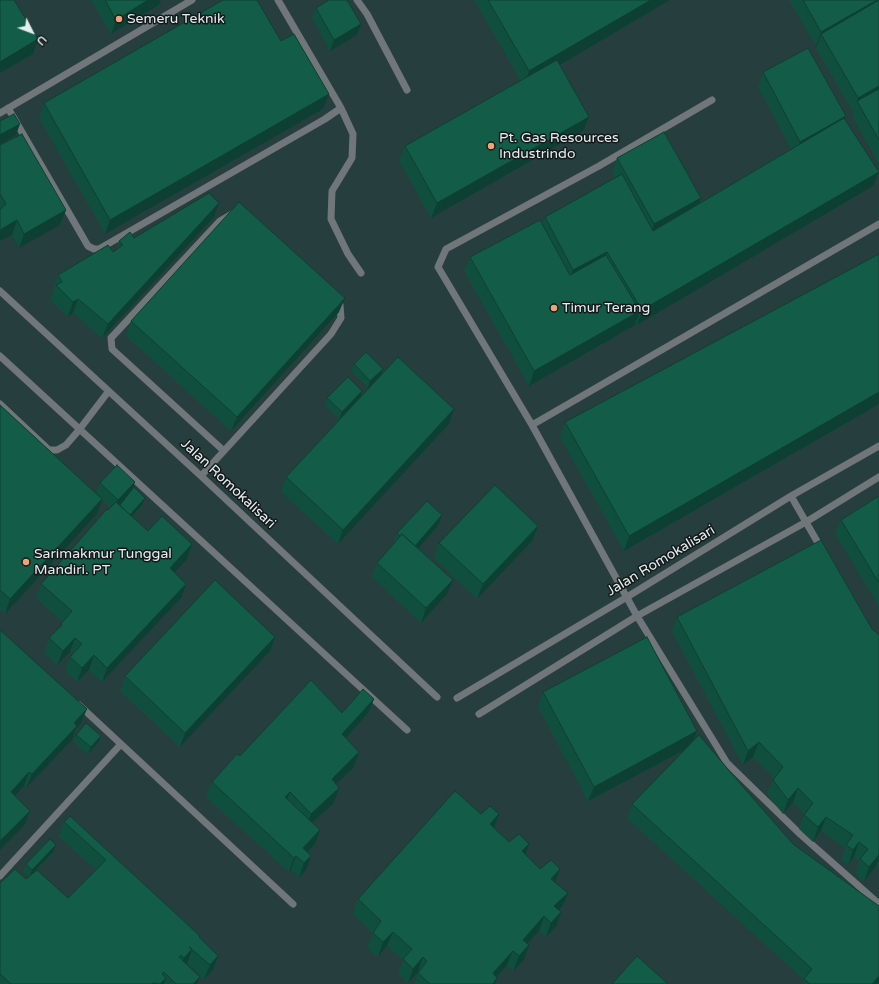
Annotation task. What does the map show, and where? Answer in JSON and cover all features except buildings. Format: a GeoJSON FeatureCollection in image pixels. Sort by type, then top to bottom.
{"type":"FeatureCollection","features":[{"type":"Feature","properties":{"kind":"lane"},"geometry":{"type":"LineString","coordinates":[[0,113],[192,0]]}},
{"type":"Feature","properties":{"kind":"lane"},"geometry":{"type":"LineString","coordinates":[[278,0],[342,108],[353,134],[352,158],[332,191],[331,219],[348,254],[361,273]]}},
{"type":"Feature","properties":{"kind":"lane"},"geometry":{"type":"LineString","coordinates":[[357,0],[367,14],[407,90]]}},
{"type":"Feature","properties":{"kind":"lane"},"geometry":{"type":"LineString","coordinates":[[712,100],[598,166],[446,249],[438,267],[532,424],[637,616],[727,763],[800,834],[879,904]]}},
{"type":"Feature","properties":{"kind":"lane"},"geometry":{"type":"LineString","coordinates":[[8,108],[88,246],[94,249],[99,249],[342,108]]}},
{"type":"Feature","properties":{"kind":"lane"},"geometry":{"type":"LineString","coordinates":[[224,451],[112,350],[111,338],[220,221],[233,214],[239,214]]}},
{"type":"Feature","properties":{"kind":"lane"},"geometry":{"type":"LineString","coordinates":[[532,424],[879,224]]}},
{"type":"Feature","properties":{"kind":"lane","name":"Jalan Romokalisari"},"geometry":{"type":"LineString","coordinates":[[0,291],[438,697]]}},
{"type":"Feature","properties":{"kind":"lane"},"geometry":{"type":"LineString","coordinates":[[201,476],[331,334],[341,318],[340,306],[328,295]]}},
{"type":"Feature","properties":{"kind":"lane"},"geometry":{"type":"LineString","coordinates":[[0,356],[407,730]]}},
{"type":"Feature","properties":{"kind":"lane"},"geometry":{"type":"LineString","coordinates":[[0,404],[49,450],[56,450],[66,445],[108,392]]}},
{"type":"Feature","properties":{"kind":"lane","name":"Jalan Romokalisari"},"geometry":{"type":"LineString","coordinates":[[457,698],[627,597],[791,496],[879,446]]}},
{"type":"Feature","properties":{"kind":"lane"},"geometry":{"type":"LineString","coordinates":[[479,714],[637,616],[806,522],[879,477]]}},
{"type":"Feature","properties":{"kind":"lane"},"geometry":{"type":"LineString","coordinates":[[791,496],[825,556]]}},
{"type":"Feature","properties":{"kind":"lane"},"geometry":{"type":"LineString","coordinates":[[71,698],[293,904]]}},
{"type":"Feature","properties":{"kind":"lane"},"geometry":{"type":"LineString","coordinates":[[0,876],[121,744]]}},
{"type":"Feature","properties":{"kind":"shaded area"},"geometry":{"type":"Polygon","coordinates":[[[0,0],[879,0],[879,984],[0,984],[0,0]]]}},
{"type":"Feature","properties":{"kind":"place","name":"Semeru Teknik"},"geometry":{"type":"Point","coordinates":[119,19]}},
{"type":"Feature","properties":{"kind":"place","name":"Pt. Gas Resources Industrindo"},"geometry":{"type":"Point","coordinates":[491,146]}},
{"type":"Feature","properties":{"kind":"place","name":"Timur Terang"},"geometry":{"type":"Point","coordinates":[554,308]}},
{"type":"Feature","properties":{"kind":"place","name":"Sarimakmur Tunggal Mandiri. PT"},"geometry":{"type":"Point","coordinates":[26,562]}}]}
